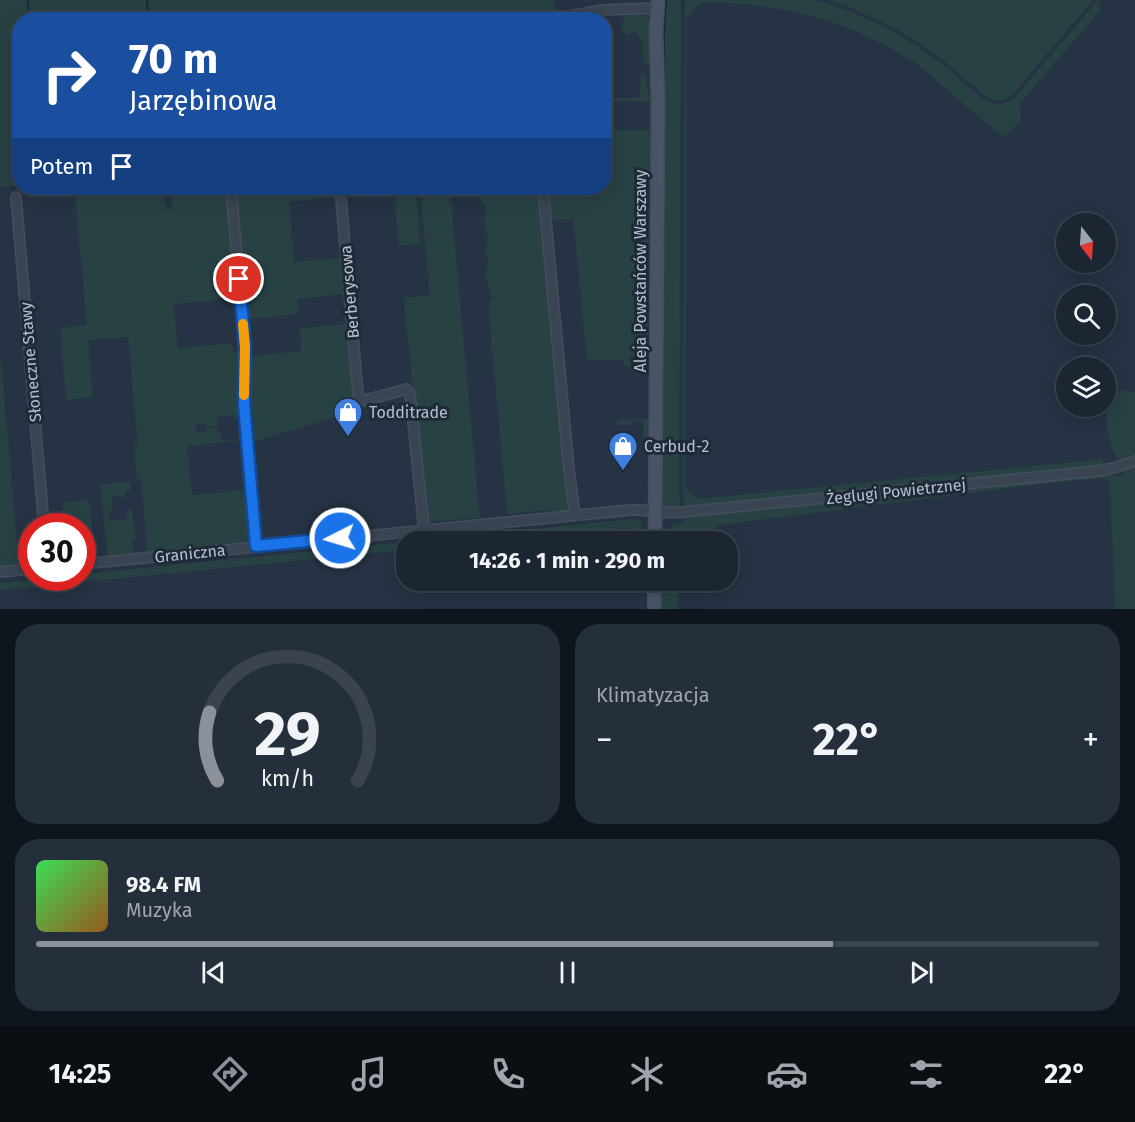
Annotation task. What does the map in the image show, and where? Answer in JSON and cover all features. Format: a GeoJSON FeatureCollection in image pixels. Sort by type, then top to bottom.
{"type":"FeatureCollection","features":[{"type":"Feature","properties":{"kind":"street"},"geometry":{"type":"LineString","coordinates":[[591,12],[658,4]]}},
{"type":"Feature","properties":{"kind":"street","name":"Aleja Powstańców Warszawy"},"geometry":{"type":"LineString","coordinates":[[655,531],[658,4]]}},
{"type":"Feature","properties":{"kind":"street"},"geometry":{"type":"LineString","coordinates":[[232,195],[245,347],[244,404],[256,546]]}},
{"type":"Feature","properties":{"kind":"street","name":"Berberysowa"},"geometry":{"type":"LineString","coordinates":[[341,195],[359,397],[365,400],[406,389],[410,394],[424,530]]}},
{"type":"Feature","properties":{"kind":"street"},"geometry":{"type":"LineString","coordinates":[[544,195],[575,515]]}},
{"type":"Feature","properties":{"kind":"street","name":"Słoneczne Stawy"},"geometry":{"type":"LineString","coordinates":[[16,197],[43,513]]}},
{"type":"Feature","properties":{"kind":"street","name":"Żeglugi Powietrznej"},"geometry":{"type":"LineString","coordinates":[[656,512],[686,512],[1098,471],[1135,461]]}},
{"type":"Feature","properties":{"kind":"street","name":"Graniczna"},"geometry":{"type":"LineString","coordinates":[[96,563],[630,510],[656,512]]}},
{"type":"Feature","properties":{"kind":"street"},"geometry":{"type":"LineString","coordinates":[[0,572],[18,570]]}},
{"type":"Feature","properties":{"kind":"street"},"geometry":{"type":"LineString","coordinates":[[654,591],[654,609]]}},
{"type":"Feature","properties":{"kind":"green space"},"geometry":{"type":"Polygon","coordinates":[[[0,0],[554,0],[555,12],[12,12],[12,186],[0,187],[0,0]]]}},
{"type":"Feature","properties":{"kind":"green space"},"geometry":{"type":"Polygon","coordinates":[[[665,0],[681,0],[679,491],[681,508],[663,509],[660,505],[665,0]]]}},
{"type":"Feature","properties":{"kind":"green space"},"geometry":{"type":"Polygon","coordinates":[[[685,0],[816,0],[829,4],[903,37],[941,63],[983,99],[999,104],[1014,98],[1098,0],[1100,11],[1020,103],[1021,121],[1003,137],[918,65],[867,36],[841,26],[786,10],[729,3],[700,3],[687,17],[685,488],[698,499],[1104,459],[1100,467],[685,508],[683,489],[685,0]]]}},
{"type":"Feature","properties":{"kind":"green space"},"geometry":{"type":"Polygon","coordinates":[[[829,0],[1093,0],[1066,29],[1067,31],[1017,90],[1009,97],[995,100],[986,96],[976,86],[974,87],[920,42],[855,8],[829,0]]]}},
{"type":"Feature","properties":{"kind":"green space"},"geometry":{"type":"Polygon","coordinates":[[[640,12],[647,16],[649,21],[650,66],[643,61],[644,46],[637,32],[631,31],[630,35],[625,34],[622,29],[623,21],[628,13],[640,12]]]}},
{"type":"Feature","properties":{"kind":"green space"},"geometry":{"type":"Polygon","coordinates":[[[641,71],[646,77],[651,101],[612,101],[612,98],[639,97],[641,71]]]}},
{"type":"Feature","properties":{"kind":"green space"},"geometry":{"type":"Polygon","coordinates":[[[612,130],[650,130],[648,368],[624,366],[624,360],[587,361],[573,219],[548,220],[546,195],[612,195],[612,130]]]}},
{"type":"Feature","properties":{"kind":"green space"},"geometry":{"type":"Polygon","coordinates":[[[75,195],[164,195],[166,210],[172,209],[171,195],[228,195],[236,298],[174,304],[178,348],[232,343],[233,352],[241,351],[239,390],[241,418],[234,419],[233,415],[217,417],[217,426],[195,425],[196,432],[206,432],[206,429],[217,428],[218,432],[221,432],[222,441],[239,439],[243,436],[243,440],[187,446],[192,495],[247,490],[251,534],[246,541],[147,552],[141,479],[137,479],[134,445],[138,445],[128,337],[88,340],[93,397],[66,400],[60,328],[87,325],[75,195]]]}},
{"type":"Feature","properties":{"kind":"green space"},"geometry":{"type":"Polygon","coordinates":[[[236,195],[337,195],[337,197],[289,202],[294,262],[340,258],[344,294],[297,299],[298,314],[248,319],[236,195]]]}},
{"type":"Feature","properties":{"kind":"green space"},"geometry":{"type":"Polygon","coordinates":[[[395,195],[416,195],[420,244],[399,246],[395,195]]]}},
{"type":"Feature","properties":{"kind":"green space"},"geometry":{"type":"Polygon","coordinates":[[[421,195],[451,195],[480,518],[425,522],[404,298],[430,295],[421,195]]]}},
{"type":"Feature","properties":{"kind":"green space"},"geometry":{"type":"Polygon","coordinates":[[[480,195],[541,195],[571,511],[507,514],[489,319],[489,303],[492,299],[486,275],[489,262],[485,253],[488,239],[484,222],[487,212],[485,205],[481,203],[480,195]]]}},
{"type":"Feature","properties":{"kind":"green space"},"geometry":{"type":"Polygon","coordinates":[[[346,324],[351,346],[349,365],[354,378],[356,405],[406,394],[407,397],[253,442],[253,432],[249,421],[248,377],[252,356],[301,351],[300,328],[346,324]]]}},
{"type":"Feature","properties":{"kind":"green space"},"geometry":{"type":"Polygon","coordinates":[[[0,351],[18,565],[0,567],[0,351]]]}},
{"type":"Feature","properties":{"kind":"green space"},"geometry":{"type":"Polygon","coordinates":[[[1116,390],[1135,392],[1135,457],[1121,462],[1115,455],[1107,428],[1107,418],[1116,417],[1116,390]]]}},
{"type":"Feature","properties":{"kind":"green space"},"geometry":{"type":"Polygon","coordinates":[[[648,419],[648,448],[644,448],[643,422],[632,421],[632,425],[618,425],[617,420],[648,419]]]}},
{"type":"Feature","properties":{"kind":"green space"},"geometry":{"type":"Polygon","coordinates":[[[1135,464],[1135,609],[1115,609],[1110,483],[1106,478],[718,525],[710,531],[665,531],[671,526],[683,523],[685,517],[689,515],[1108,473],[1115,476],[1123,475],[1126,468],[1135,464]]]}},
{"type":"Feature","properties":{"kind":"green space"},"geometry":{"type":"Polygon","coordinates":[[[130,482],[131,490],[125,491],[125,497],[112,497],[113,510],[109,511],[110,520],[127,519],[127,510],[132,509],[136,540],[132,540],[133,553],[107,555],[101,484],[130,482]]]}},
{"type":"Feature","properties":{"kind":"green space"},"geometry":{"type":"Polygon","coordinates":[[[89,500],[90,513],[52,513],[63,512],[63,503],[89,500]]]}},
{"type":"Feature","properties":{"kind":"green space"},"geometry":{"type":"Polygon","coordinates":[[[631,513],[632,516],[481,531],[449,531],[631,513]]]}},
{"type":"Feature","properties":{"kind":"green space"},"geometry":{"type":"Polygon","coordinates":[[[634,519],[641,524],[641,531],[631,531],[626,528],[594,531],[511,531],[634,519]]]}},
{"type":"Feature","properties":{"kind":"green space"},"geometry":{"type":"Polygon","coordinates":[[[370,538],[371,541],[155,563],[161,560],[370,538]]]}},
{"type":"Feature","properties":{"kind":"green space"},"geometry":{"type":"Polygon","coordinates":[[[396,543],[396,551],[96,581],[96,573],[396,543]]]}},
{"type":"Feature","properties":{"kind":"green space"},"geometry":{"type":"Polygon","coordinates":[[[18,581],[18,588],[0,590],[0,583],[18,581]]]}},
{"type":"Feature","properties":{"kind":"green space"},"geometry":{"type":"Polygon","coordinates":[[[659,591],[679,591],[677,609],[658,609],[659,591]]]}},
{"type":"Feature","properties":{"kind":"waterway"},"geometry":{"type":"LineString","coordinates":[[28,0],[29,12]]}},
{"type":"Feature","properties":{"kind":"waterway"},"geometry":{"type":"LineString","coordinates":[[147,0],[148,12]]}},
{"type":"Feature","properties":{"kind":"waterway"},"geometry":{"type":"LineString","coordinates":[[662,501],[666,0]]}},
{"type":"Feature","properties":{"kind":"waterway"},"geometry":{"type":"LineString","coordinates":[[646,609],[647,591]]}},
{"type":"Feature","properties":{"kind":"slow traffic"},"geometry":{"type":"LineString","coordinates":[[243,324],[244,395]]}},
{"type":"Feature","properties":{"kind":"place","name":"Todditrade"},"geometry":{"type":"Point","coordinates":[348,438]}},
{"type":"Feature","properties":{"kind":"place","name":"Cerbud-2"},"geometry":{"type":"Point","coordinates":[623,472]}},
{"type":"Feature","properties":{"kind":"route"},"geometry":{"type":"LineString","coordinates":[[239,279],[245,347],[244,404],[256,546],[340,538]]}}]}
